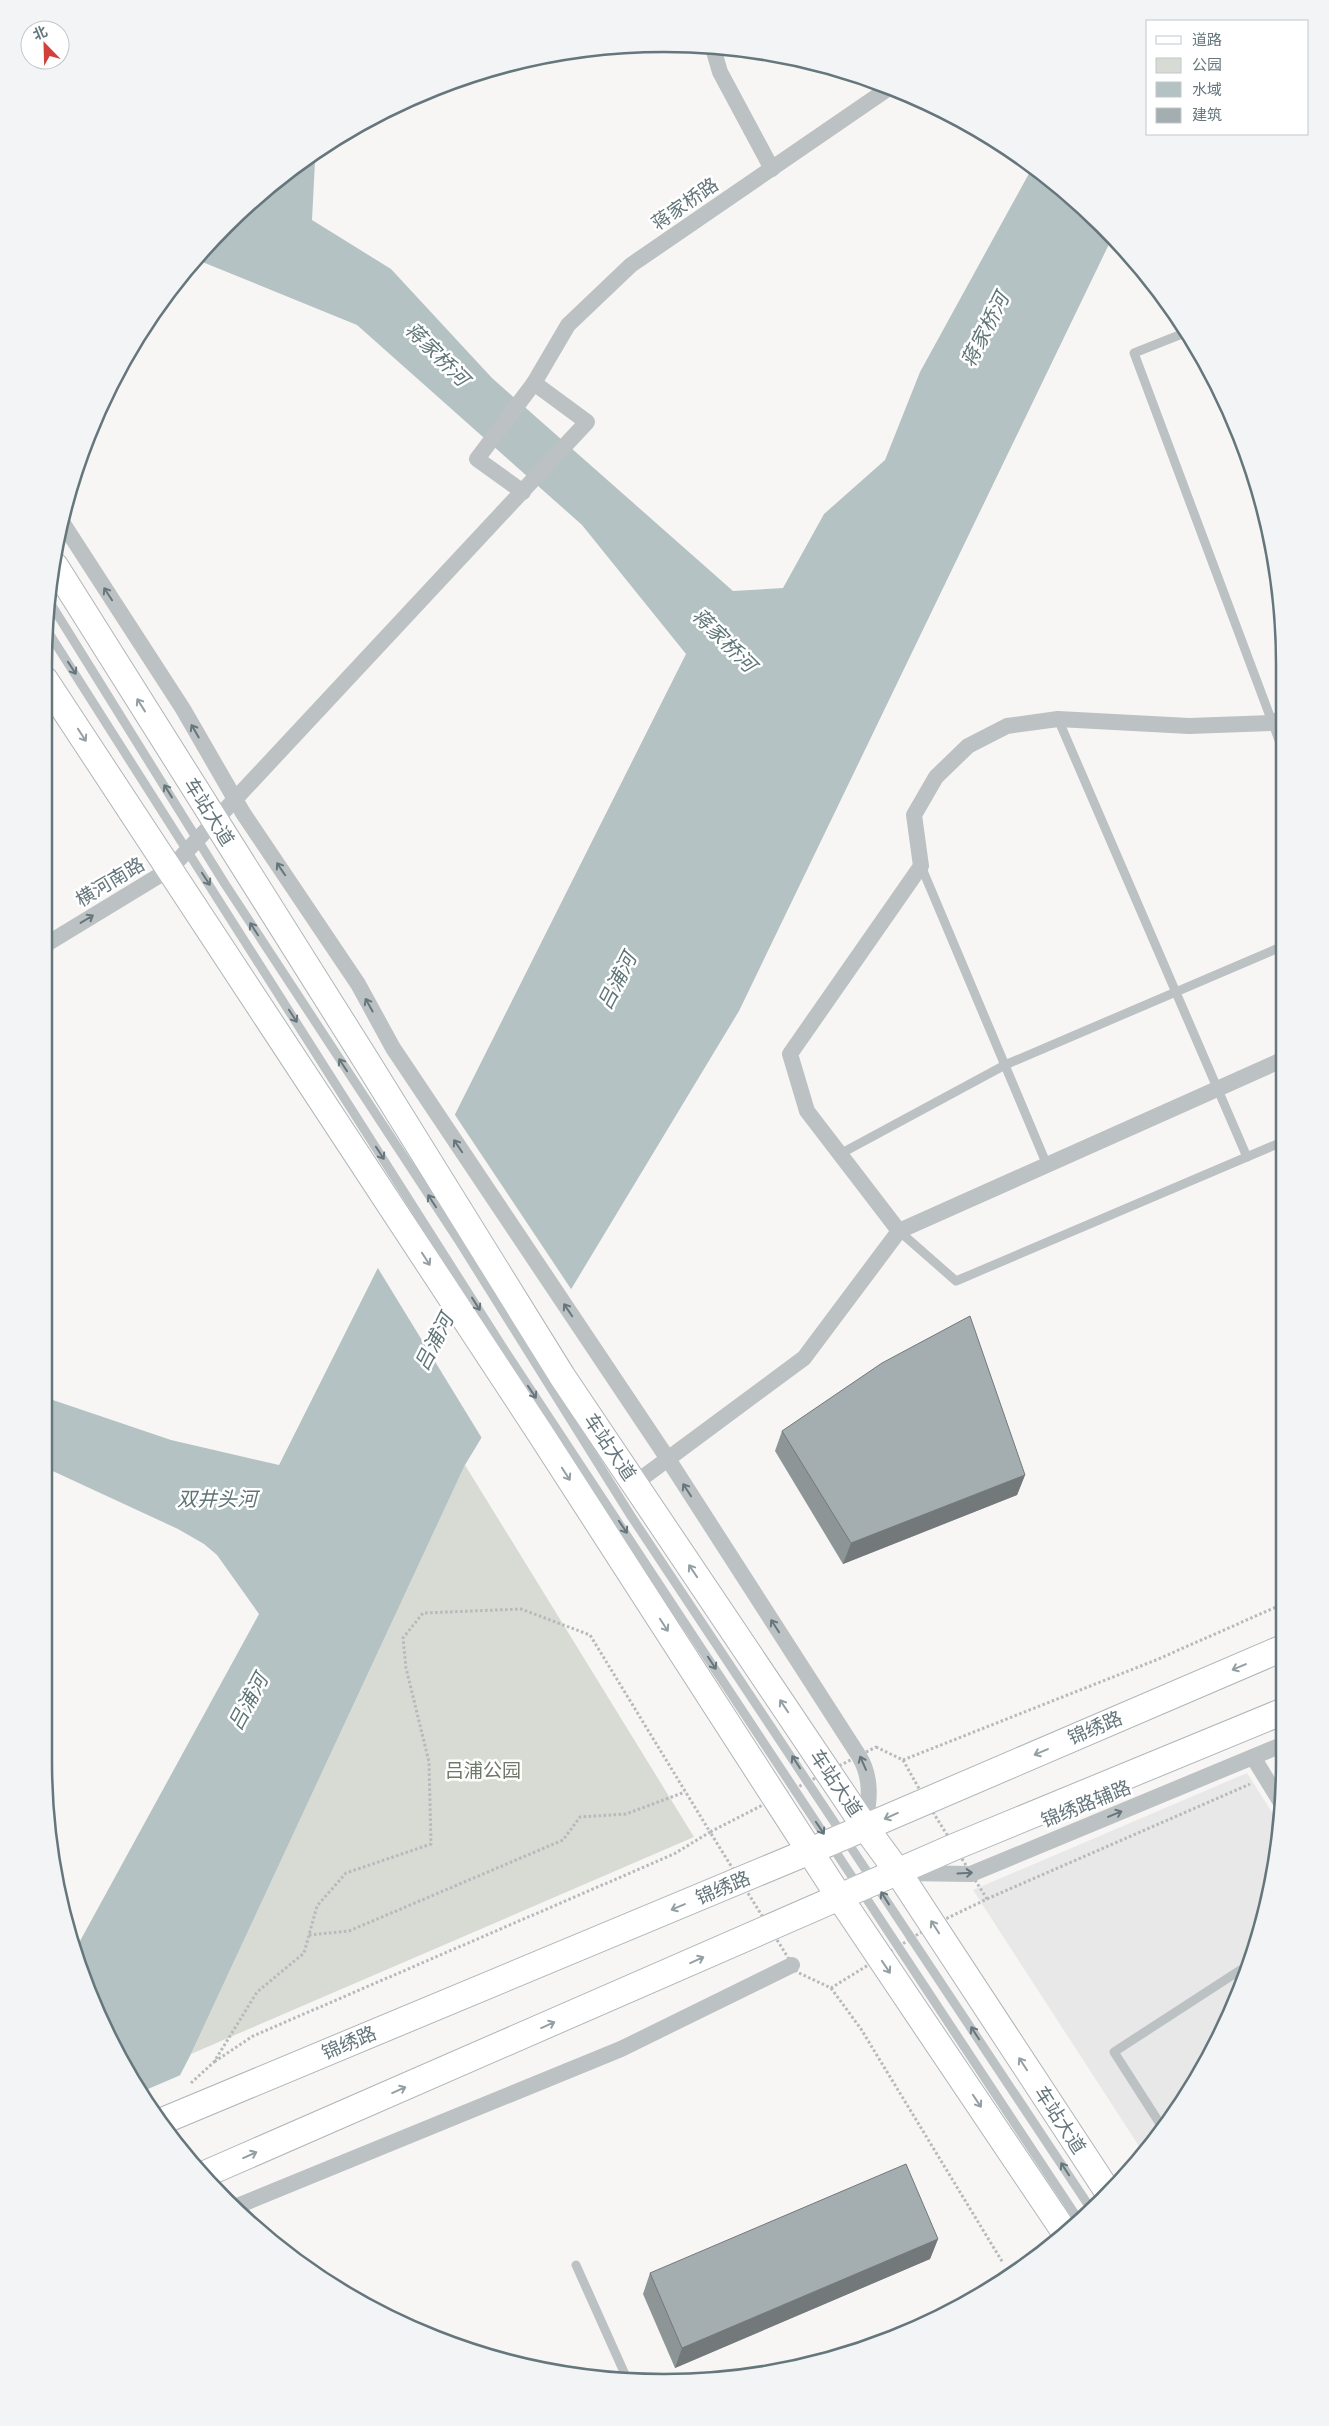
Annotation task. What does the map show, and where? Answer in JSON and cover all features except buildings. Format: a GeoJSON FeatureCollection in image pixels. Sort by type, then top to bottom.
{"type":"FeatureCollection","features":[{"type":"Feature","properties":{"kind":"main road","name":"车站大道"},"geometry":{"type":"LineString","coordinates":[[59,575],[313,1087],[540,1433],[838,1840],[868,1885],[1062,2227]]}},
{"type":"Feature","properties":{"kind":"main road","name":"车站大道"},"geometry":{"type":"LineString","coordinates":[[52,688],[193,845],[364,1057],[562,1376],[634,1484],[838,1840],[868,1885],[1104,2187]]}},
{"type":"Feature","properties":{"kind":"main road","name":"锦绣路"},"geometry":{"type":"LineString","coordinates":[[170,2118],[838,1840],[1276,1651]]}},
{"type":"Feature","properties":{"kind":"main road"},"geometry":{"type":"LineString","coordinates":[[210,2172],[954,1847],[1276,1714]]}},
{"type":"Feature","properties":{"kind":"street"},"geometry":{"type":"LineString","coordinates":[[715,55],[720,72],[772,168]]}},
{"type":"Feature","properties":{"kind":"street","name":"蒋家桥路"},"geometry":{"type":"LineString","coordinates":[[523,492],[477,459],[534,382],[568,326],[631,265],[882,93]]}},
{"type":"Feature","properties":{"kind":"street","name":"横河南路"},"geometry":{"type":"LineString","coordinates":[[52,939],[193,845],[587,422],[534,382]]}},
{"type":"Feature","properties":{"kind":"street"},"geometry":{"type":"LineString","coordinates":[[67,530],[183,710],[235,798],[358,984],[393,1048],[668,1460],[864,1764],[871,1791],[838,1840]]}},
{"type":"Feature","properties":{"kind":"street"},"geometry":{"type":"LineString","coordinates":[[899,1231],[807,1111],[790,1054],[921,866],[914,815],[936,777],[968,746],[1007,726],[1058,719],[1189,726],[1276,721]]}},
{"type":"Feature","properties":{"kind":"street"},"geometry":{"type":"LineString","coordinates":[[634,1484],[804,1358],[899,1231],[1276,1063]]}},
{"type":"Feature","properties":{"kind":"street","name":"锦绣路辅路"},"geometry":{"type":"LineString","coordinates":[[868,1885],[971,1874],[1276,1748]]}},
{"type":"Feature","properties":{"kind":"street"},"geometry":{"type":"LineString","coordinates":[[1253,1758],[1275,1794]]}},
{"type":"Feature","properties":{"kind":"street"},"geometry":{"type":"LineString","coordinates":[[243,2204],[621,2049],[792,1965]]}},
{"type":"Feature","properties":{"kind":"lane"},"geometry":{"type":"LineString","coordinates":[[1180,335],[1134,353],[1276,721]]}},
{"type":"Feature","properties":{"kind":"lane"},"geometry":{"type":"LineString","coordinates":[[55,612],[193,845],[505,1351],[838,1840]]}},
{"type":"Feature","properties":{"kind":"lane"},"geometry":{"type":"LineString","coordinates":[[53,639],[459,1242],[517,1337],[838,1840]]}},
{"type":"Feature","properties":{"kind":"lane"},"geometry":{"type":"LineString","coordinates":[[1058,719],[1247,1157]]}},
{"type":"Feature","properties":{"kind":"lane"},"geometry":{"type":"LineString","coordinates":[[921,866],[1047,1165]]}},
{"type":"Feature","properties":{"kind":"lane"},"geometry":{"type":"LineString","coordinates":[[840,1154],[1005,1065],[1276,949]]}},
{"type":"Feature","properties":{"kind":"lane"},"geometry":{"type":"LineString","coordinates":[[899,1231],[956,1280],[1276,1145]]}},
{"type":"Feature","properties":{"kind":"lane"},"geometry":{"type":"LineString","coordinates":[[868,1885],[911,1939],[1087,2204]]}},
{"type":"Feature","properties":{"kind":"lane"},"geometry":{"type":"LineString","coordinates":[[868,1885],[1075,2215]]}},
{"type":"Feature","properties":{"kind":"lane"},"geometry":{"type":"LineString","coordinates":[[1159,2122],[1114,2052],[1239,1971]]}},
{"type":"Feature","properties":{"kind":"lane"},"geometry":{"type":"LineString","coordinates":[[576,2265],[624,2372]]}},
{"type":"Feature","properties":{"kind":"path"},"geometry":{"type":"LineString","coordinates":[[903,1760],[1156,1660],[1276,1607]]}},
{"type":"Feature","properties":{"kind":"path"},"geometry":{"type":"LineString","coordinates":[[188,2086],[214,2062],[253,2036],[674,1854],[710,1832],[590,1635],[521,1609],[423,1613],[403,1638],[406,1668],[429,1762],[431,1844],[346,1873],[317,1906],[304,1953],[257,1992],[214,2062]]}},
{"type":"Feature","properties":{"kind":"path"},"geometry":{"type":"LineString","coordinates":[[987,1899],[1259,1780]]}},
{"type":"Feature","properties":{"kind":"path"},"geometry":{"type":"LineString","coordinates":[[310,1935],[349,1931],[563,1840],[580,1817],[626,1814],[685,1792]]}},
{"type":"Feature","properties":{"kind":"path"},"geometry":{"type":"LineString","coordinates":[[831,1988],[861,2029],[1004,2263]]}},
{"type":"Feature","properties":{"kind":"shaded area"},"geometry":{"type":"Polygon","coordinates":[[[1247,1773],[1274,1815],[1265,1881],[1256,1920],[1230,1996],[1195,2068],[1173,2102],[1139,2147],[973,1890],[1247,1773]]]}},
{"type":"Feature","properties":{"kind":"green space","name":"吕浦公园"},"geometry":{"type":"Polygon","coordinates":[[[465,1465],[694,1837],[191,2054],[465,1465]]]}},
{"type":"Feature","properties":{"kind":"water"},"geometry":{"type":"Polygon","coordinates":[[[315,163],[312,220],[391,269],[492,378],[733,591],[783,588],[824,514],[885,460],[920,372],[1029,173],[1068,204],[1109,244],[739,1011],[465,1465],[191,2054],[162,2110],[134,2067],[116,2032],[99,1996],[80,1941],[259,1614],[217,1555],[204,1544],[178,1529],[52,1471],[52,1400],[171,1440],[279,1465],[686,654],[582,525],[357,325],[203,262],[261,204],[315,163]]]}},
{"type":"Feature","properties":{"kind":"pier"},"geometry":{"type":"Polygon","coordinates":[[[453,1112],[573,1292],[483,1440],[376,1265],[453,1112]]]}},
{"type":"Feature","properties":{"kind":"pier"},"geometry":{"type":"Polygon","coordinates":[[[183,2074],[164,2113],[148,2089],[183,2074]]]}},
{"type":"Feature","properties":{"kind":"water label","name":"蒋家桥河"},"geometry":{"type":"Point","coordinates":[985,330]}},
{"type":"Feature","properties":{"kind":"water label","name":"蒋家桥河"},"geometry":{"type":"Point","coordinates":[437,354]}},
{"type":"Feature","properties":{"kind":"water label","name":"蒋家桥河"},"geometry":{"type":"Point","coordinates":[724,640]}},
{"type":"Feature","properties":{"kind":"water label","name":"吕浦河"},"geometry":{"type":"Point","coordinates":[617,981]}},
{"type":"Feature","properties":{"kind":"water label","name":"吕浦河"},"geometry":{"type":"Point","coordinates":[434,1342]}},
{"type":"Feature","properties":{"kind":"water label","name":"双井头河"},"geometry":{"type":"Point","coordinates":[217,1499]}},
{"type":"Feature","properties":{"kind":"water label","name":"吕浦河"},"geometry":{"type":"Point","coordinates":[248,1702]}}]}
